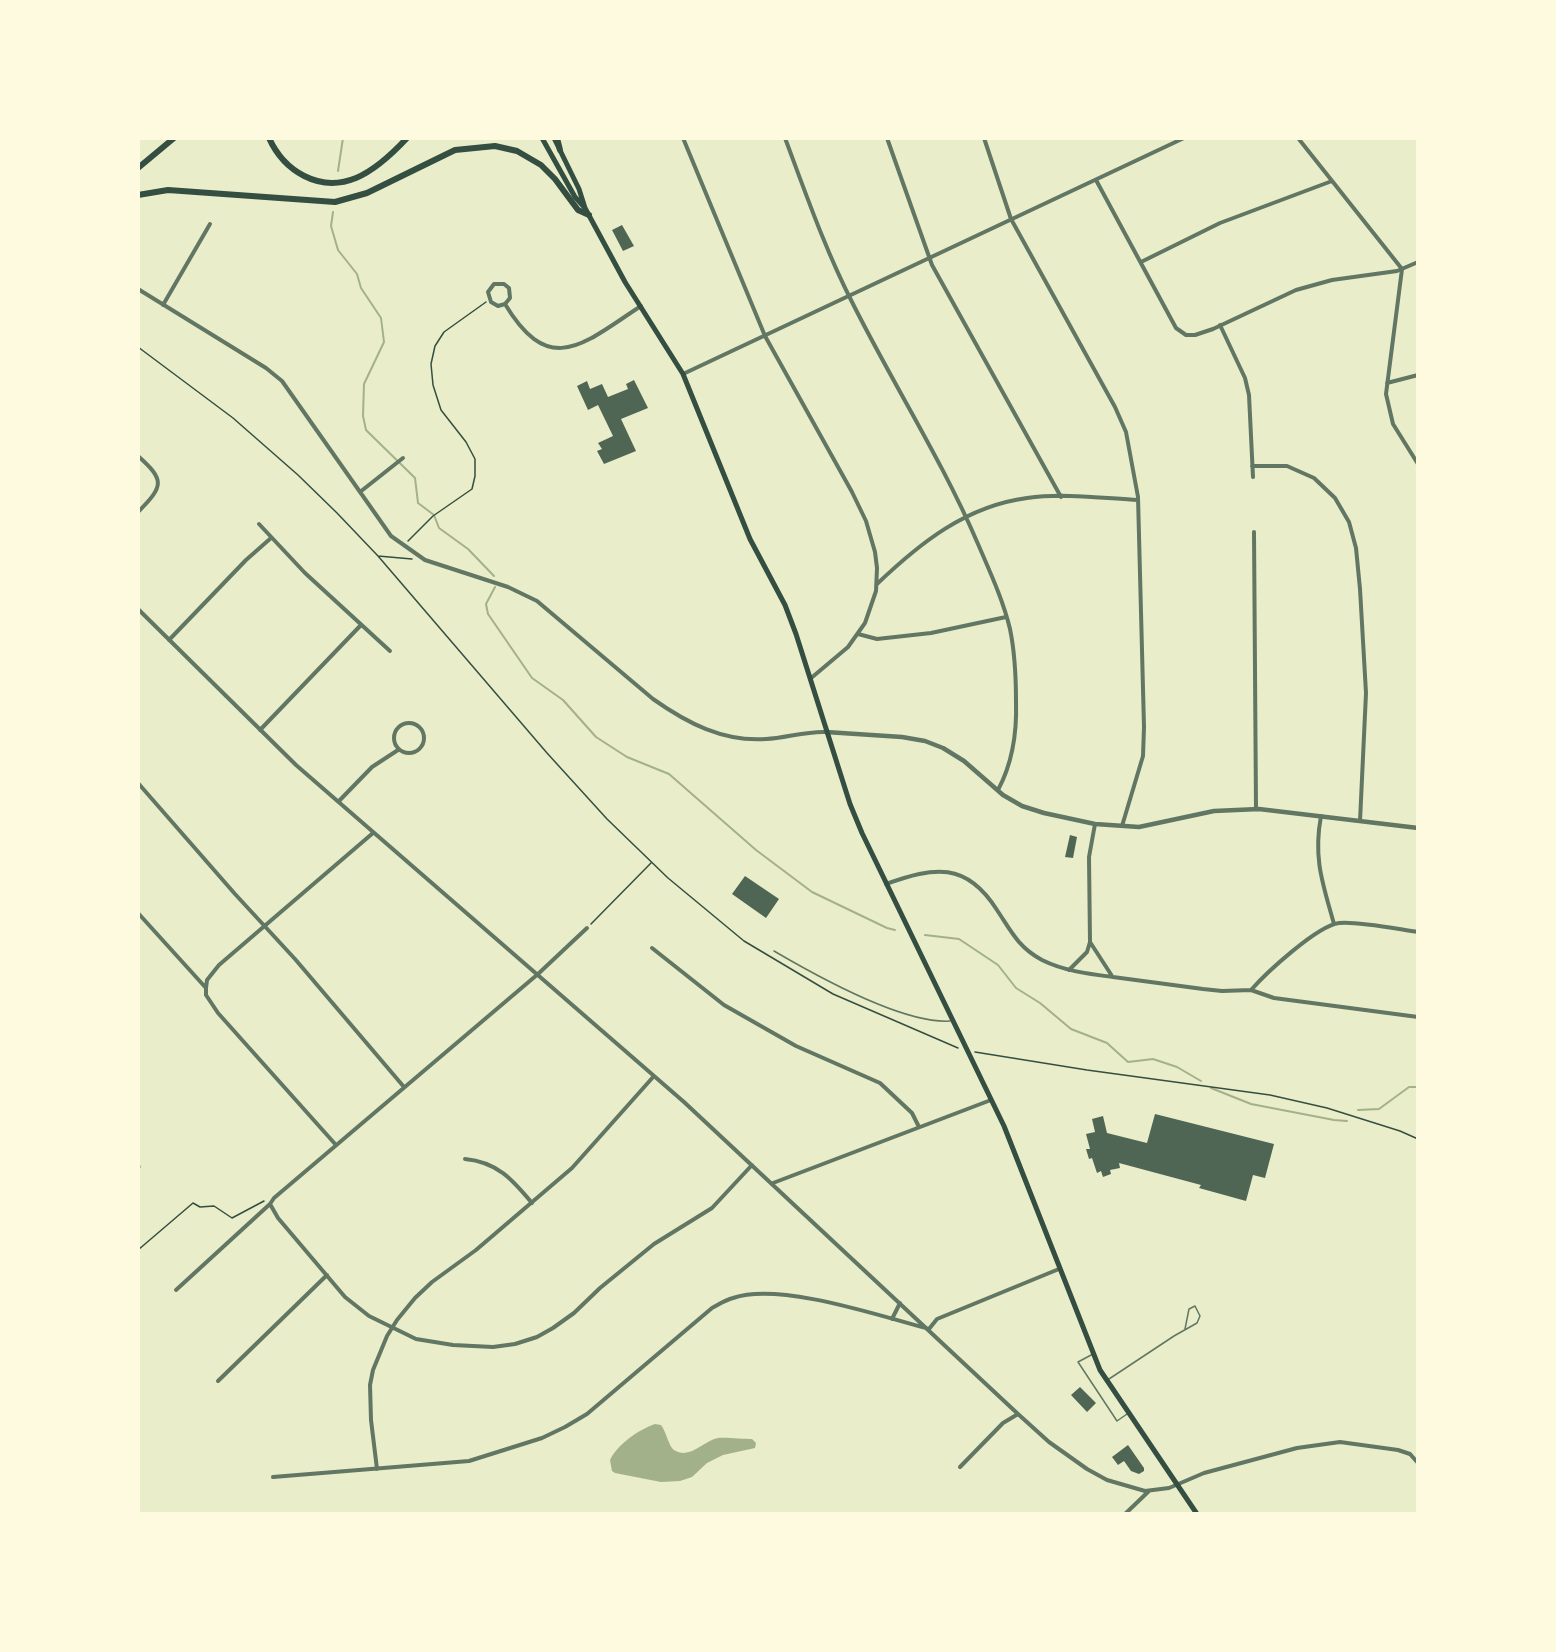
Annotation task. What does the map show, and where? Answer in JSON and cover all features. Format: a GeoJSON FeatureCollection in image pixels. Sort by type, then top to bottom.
{"type":"FeatureCollection","features":[{"type":"Feature","properties":{"kind":"highway"},"geometry":{"type":"LineString","coordinates":[[138,168],[174,138]]}},
{"type":"Feature","properties":{"kind":"highway"},"geometry":{"type":"LineString","coordinates":[[269,138],[278,155],[291,168],[308,178],[329,183],[355,178],[368,171],[392,153],[406,138]]}},
{"type":"Feature","properties":{"kind":"highway"},"geometry":{"type":"LineString","coordinates":[[555,138],[560,150]]}},
{"type":"Feature","properties":{"kind":"highway"},"geometry":{"type":"LineString","coordinates":[[138,195],[168,190],[335,202],[367,193],[455,150],[482,145],[517,151],[530,157],[555,179],[578,210],[587,211]]}},
{"type":"Feature","properties":{"kind":"main road"},"geometry":{"type":"LineString","coordinates":[[542,138],[575,197],[587,211]]}},
{"type":"Feature","properties":{"kind":"main road"},"geometry":{"type":"LineString","coordinates":[[560,150],[587,211],[618,270],[682,374],[747,531],[785,605],[851,808],[1004,1126],[1093,1354],[1128,1414],[1197,1514]]}},
{"type":"Feature","properties":{"kind":"street"},"geometry":{"type":"LineString","coordinates":[[683,138],[765,336],[852,492],[866,521],[875,552],[876,584],[870,612],[858,634],[835,659],[810,679]]}},
{"type":"Feature","properties":{"kind":"street"},"geometry":{"type":"LineString","coordinates":[[785,138],[813,213],[849,295],[943,470],[967,518],[999,594],[1010,630],[1016,675],[1016,712],[1012,753],[998,790]]}},
{"type":"Feature","properties":{"kind":"street"},"geometry":{"type":"LineString","coordinates":[[887,138],[932,265],[1061,497]]}},
{"type":"Feature","properties":{"kind":"street"},"geometry":{"type":"LineString","coordinates":[[984,138],[1011,219],[1115,406],[1125,432],[1138,500],[1144,727],[1143,756],[1122,827]]}},
{"type":"Feature","properties":{"kind":"street"},"geometry":{"type":"LineString","coordinates":[[682,374],[1184,138]]}},
{"type":"Feature","properties":{"kind":"street"},"geometry":{"type":"LineString","coordinates":[[1298,138],[1402,269],[1386,394],[1393,424],[1418,464]]}},
{"type":"Feature","properties":{"kind":"street"},"geometry":{"type":"LineString","coordinates":[[1096,180],[1176,328],[1185,335],[1195,335],[1220,325],[1296,290],[1332,280],[1402,269],[1418,262]]}},
{"type":"Feature","properties":{"kind":"street"},"geometry":{"type":"LineString","coordinates":[[1141,262],[1229,219],[1332,181]]}},
{"type":"Feature","properties":{"kind":"street"},"geometry":{"type":"LineString","coordinates":[[163,305],[210,224]]}},
{"type":"Feature","properties":{"kind":"street"},"geometry":{"type":"LineString","coordinates":[[496,283],[508,286],[511,293],[505,304],[495,305],[489,300],[490,288],[496,283]]}},
{"type":"Feature","properties":{"kind":"street"},"geometry":{"type":"LineString","coordinates":[[138,289],[266,368],[282,381],[391,536],[425,560],[493,582],[537,601],[653,699],[698,726],[726,737],[745,739],[826,732],[902,737],[925,741],[943,748],[964,761],[998,790],[1022,806],[1095,824],[1139,827],[1214,811],[1256,809],[1418,828]]}},
{"type":"Feature","properties":{"kind":"street"},"geometry":{"type":"LineString","coordinates":[[505,304],[526,334],[542,344],[560,348],[588,340],[640,306]]}},
{"type":"Feature","properties":{"kind":"street"},"geometry":{"type":"LineString","coordinates":[[1220,325],[1245,378],[1249,394],[1253,477]]}},
{"type":"Feature","properties":{"kind":"street"},"geometry":{"type":"LineString","coordinates":[[1387,383],[1418,375]]}},
{"type":"Feature","properties":{"kind":"street"},"geometry":{"type":"LineString","coordinates":[[138,456],[156,472],[159,483],[138,512]]}},
{"type":"Feature","properties":{"kind":"street"},"geometry":{"type":"LineString","coordinates":[[360,492],[403,458]]}},
{"type":"Feature","properties":{"kind":"street"},"geometry":{"type":"LineString","coordinates":[[1252,466],[1287,466],[1314,478],[1335,498],[1349,522],[1356,548],[1366,693],[1360,821]]}},
{"type":"Feature","properties":{"kind":"street"},"geometry":{"type":"LineString","coordinates":[[876,584],[918,545],[941,530],[980,511],[1026,498],[1138,500]]}},
{"type":"Feature","properties":{"kind":"street"},"geometry":{"type":"LineString","coordinates":[[259,524],[305,573],[390,651]]}},
{"type":"Feature","properties":{"kind":"street"},"geometry":{"type":"LineString","coordinates":[[1254,532],[1256,809]]}},
{"type":"Feature","properties":{"kind":"street"},"geometry":{"type":"LineString","coordinates":[[169,640],[238,568],[271,538]]}},
{"type":"Feature","properties":{"kind":"street"},"geometry":{"type":"LineString","coordinates":[[138,609],[304,772],[654,1076],[773,1183],[1018,1414],[1049,1442],[1087,1469],[1107,1480],[1133,1488],[1167,1489],[1204,1473],[1297,1448],[1340,1442],[1398,1450],[1410,1454],[1418,1463]]}},
{"type":"Feature","properties":{"kind":"street"},"geometry":{"type":"LineString","coordinates":[[858,634],[877,639],[931,633],[1005,616]]}},
{"type":"Feature","properties":{"kind":"street"},"geometry":{"type":"LineString","coordinates":[[260,730],[361,625]]}},
{"type":"Feature","properties":{"kind":"street"},"geometry":{"type":"LineString","coordinates":[[339,801],[372,767],[398,750],[412,752],[421,747],[424,739],[421,729],[413,724],[399,728],[394,741],[398,750]]}},
{"type":"Feature","properties":{"kind":"street"},"geometry":{"type":"LineString","coordinates":[[138,783],[265,925],[404,1087]]}},
{"type":"Feature","properties":{"kind":"street"},"geometry":{"type":"LineString","coordinates":[[1321,816],[1317,847],[1318,861],[1334,924]]}},
{"type":"Feature","properties":{"kind":"street"},"geometry":{"type":"LineString","coordinates":[[1069,970],[1087,952],[1090,942],[1088,860],[1095,824]]}},
{"type":"Feature","properties":{"kind":"street"},"geometry":{"type":"LineString","coordinates":[[336,1145],[218,1013],[206,995],[206,988],[207,980],[219,965],[373,833]]}},
{"type":"Feature","properties":{"kind":"street"},"geometry":{"type":"LineString","coordinates":[[886,884],[920,872],[935,870],[960,875],[985,894],[1016,941],[1042,960],[1069,970],[1222,991],[1251,990],[1274,998],[1418,1017]]}},
{"type":"Feature","properties":{"kind":"street"},"geometry":{"type":"LineString","coordinates":[[138,913],[206,988]]}},
{"type":"Feature","properties":{"kind":"street"},"geometry":{"type":"LineString","coordinates":[[1251,990],[1269,970],[1320,931],[1334,924],[1347,923],[1418,932]]}},
{"type":"Feature","properties":{"kind":"street"},"geometry":{"type":"LineString","coordinates":[[176,1290],[274,1198],[538,974],[587,928]]}},
{"type":"Feature","properties":{"kind":"street"},"geometry":{"type":"LineString","coordinates":[[1090,942],[1112,977]]}},
{"type":"Feature","properties":{"kind":"street"},"geometry":{"type":"LineString","coordinates":[[651,948],[724,1005],[796,1046],[880,1083],[912,1113],[919,1127]]}},
{"type":"Feature","properties":{"kind":"street"},"geometry":{"type":"LineString","coordinates":[[377,1469],[371,1420],[370,1386],[373,1370],[391,1328],[405,1308],[432,1282],[476,1250],[572,1168],[654,1076]]}},
{"type":"Feature","properties":{"kind":"street"},"geometry":{"type":"LineString","coordinates":[[773,1183],[991,1100]]}},
{"type":"Feature","properties":{"kind":"street"},"geometry":{"type":"LineString","coordinates":[[465,1159],[482,1161],[496,1168],[514,1182],[532,1203]]}},
{"type":"Feature","properties":{"kind":"street"},"geometry":{"type":"LineString","coordinates":[[270,1204],[278,1218],[345,1297],[369,1316],[405,1335],[425,1341],[453,1346],[493,1347],[515,1344],[537,1337],[572,1315],[654,1244],[711,1208],[752,1165]]}},
{"type":"Feature","properties":{"kind":"street"},"geometry":{"type":"LineString","coordinates":[[929,1329],[937,1319],[1059,1269]]}},
{"type":"Feature","properties":{"kind":"street"},"geometry":{"type":"LineString","coordinates":[[218,1381],[327,1275]]}},
{"type":"Feature","properties":{"kind":"street"},"geometry":{"type":"LineString","coordinates":[[273,1477],[469,1461],[516,1447],[565,1427],[594,1408],[712,1308],[732,1298],[746,1295],[769,1295],[825,1301],[929,1329]]}},
{"type":"Feature","properties":{"kind":"street"},"geometry":{"type":"LineString","coordinates":[[892,1319],[900,1302]]}},
{"type":"Feature","properties":{"kind":"street"},"geometry":{"type":"LineString","coordinates":[[960,1467],[1003,1423],[1018,1414]]}},
{"type":"Feature","properties":{"kind":"street"},"geometry":{"type":"LineString","coordinates":[[1125,1514],[1149,1490]]}},
{"type":"Feature","properties":{"kind":"lane"},"geometry":{"type":"LineString","coordinates":[[774,951],[887,1008],[929,1019],[952,1021]]}},
{"type":"Feature","properties":{"kind":"lane"},"geometry":{"type":"LineString","coordinates":[[1107,1381],[1197,1323],[1200,1316],[1195,1306],[1189,1309],[1185,1329]]}},
{"type":"Feature","properties":{"kind":"lane"},"geometry":{"type":"LineString","coordinates":[[1093,1354],[1078,1362],[1117,1421],[1128,1414]]}},
{"type":"Feature","properties":{"kind":"path"},"geometry":{"type":"LineString","coordinates":[[404,546],[433,516],[471,489],[475,476],[475,459],[466,442],[441,410],[435,393],[431,364],[435,346],[444,332],[489,300]]}},
{"type":"Feature","properties":{"kind":"path"},"geometry":{"type":"LineString","coordinates":[[138,347],[233,418],[298,475],[378,556],[547,753],[607,819],[652,863],[744,941],[833,994],[948,1045],[1065,1067],[1270,1095],[1327,1108],[1418,1139]]}},
{"type":"Feature","properties":{"kind":"path"},"geometry":{"type":"LineString","coordinates":[[378,556],[425,560]]}},
{"type":"Feature","properties":{"kind":"path"},"geometry":{"type":"LineString","coordinates":[[587,928],[652,863]]}},
{"type":"Feature","properties":{"kind":"path"},"geometry":{"type":"LineString","coordinates":[[138,1250],[193,1203],[200,1207],[214,1206],[232,1218],[264,1201],[270,1204]]}},
{"type":"Feature","properties":{"kind":"shaded area"},"geometry":{"type":"Polygon","coordinates":[[[655,1424],[661,1425],[672,1448],[680,1452],[686,1453],[718,1438],[752,1439],[756,1443],[755,1448],[723,1455],[707,1463],[692,1477],[680,1481],[661,1482],[612,1471],[610,1460],[618,1448],[635,1434],[655,1424]]]}},
{"type":"Feature","properties":{"kind":"building"},"geometry":{"type":"Polygon","coordinates":[[[622,225],[634,246],[623,251],[612,230],[622,225]]]}},
{"type":"Feature","properties":{"kind":"building"},"geometry":{"type":"Polygon","coordinates":[[[634,380],[648,408],[621,419],[636,451],[604,464],[597,451],[602,449],[598,443],[613,436],[598,405],[588,410],[577,386],[587,381],[590,389],[602,384],[608,397],[628,389],[626,384],[634,380]]]}},
{"type":"Feature","properties":{"kind":"building"},"geometry":{"type":"Polygon","coordinates":[[[1070,835],[1077,837],[1073,858],[1065,857],[1070,835]]]}},
{"type":"Feature","properties":{"kind":"building"},"geometry":{"type":"Polygon","coordinates":[[[745,876],[779,899],[766,918],[732,894],[745,876]]]}},
{"type":"Feature","properties":{"kind":"building"},"geometry":{"type":"Polygon","coordinates":[[[1155,1114],[1274,1144],[1265,1178],[1253,1175],[1246,1201],[1199,1188],[1201,1185],[1119,1163],[1120,1168],[1110,1170],[1111,1174],[1103,1177],[1101,1171],[1097,1173],[1086,1149],[1090,1149],[1086,1134],[1095,1132],[1092,1119],[1103,1116],[1107,1133],[1147,1143],[1155,1114]]]}},
{"type":"Feature","properties":{"kind":"building"},"geometry":{"type":"Polygon","coordinates":[[[1080,1387],[1096,1403],[1087,1412],[1071,1395],[1080,1387]]]}},
{"type":"Feature","properties":{"kind":"building"},"geometry":{"type":"Polygon","coordinates":[[[1128,1445],[1144,1468],[1144,1471],[1139,1474],[1131,1471],[1124,1461],[1118,1465],[1112,1457],[1128,1445]]]}},
{"type":"Feature","properties":{"kind":"waterway"},"geometry":{"type":"LineString","coordinates":[[338,171],[343,138]]}},
{"type":"Feature","properties":{"kind":"waterway"},"geometry":{"type":"LineString","coordinates":[[333,212],[331,226],[338,250],[357,274],[361,288],[381,318],[384,342],[364,384],[363,416],[366,430],[415,478],[418,503],[434,515],[439,528],[468,549],[494,576]]}},
{"type":"Feature","properties":{"kind":"waterway"},"geometry":{"type":"LineString","coordinates":[[495,587],[486,604],[488,614],[532,678],[563,700],[596,737],[627,757],[669,774],[756,850],[812,892],[895,930]]}},
{"type":"Feature","properties":{"kind":"waterway"},"geometry":{"type":"LineString","coordinates":[[925,935],[959,939],[998,965],[1016,988],[1040,1003],[1071,1029],[1107,1043],[1128,1062],[1153,1059],[1177,1067],[1201,1081]]}},
{"type":"Feature","properties":{"kind":"waterway"},"geometry":{"type":"LineString","coordinates":[[1358,1110],[1379,1109],[1409,1087],[1418,1087]]}},
{"type":"Feature","properties":{"kind":"waterway"},"geometry":{"type":"LineString","coordinates":[[1211,1088],[1251,1104],[1347,1121]]}},
{"type":"Feature","properties":{"kind":"waterway"},"geometry":{"type":"LineString","coordinates":[[138,1163],[140,1167]]}}]}
